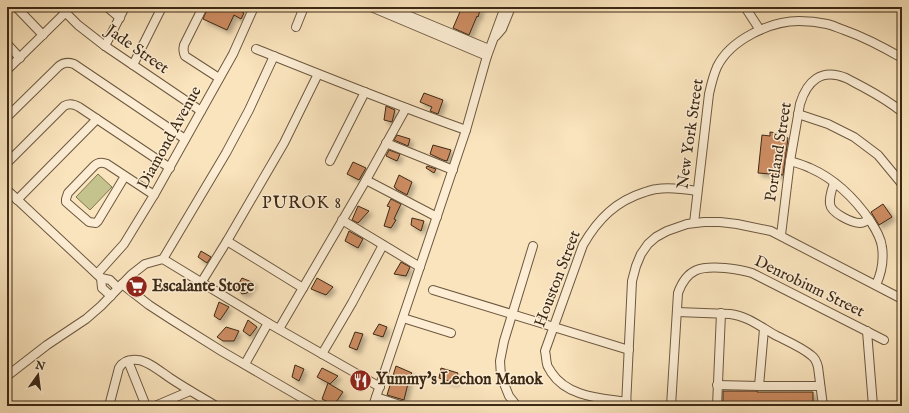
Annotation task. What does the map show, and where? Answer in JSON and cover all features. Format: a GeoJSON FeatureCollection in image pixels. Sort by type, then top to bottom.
{"type":"FeatureCollection","features":[{"type":"Feature","properties":{"kind":"street"},"geometry":{"type":"LineString","coordinates":[[16,7],[43,35]]}},
{"type":"Feature","properties":{"kind":"street"},"geometry":{"type":"LineString","coordinates":[[107,7],[120,18]]}},
{"type":"Feature","properties":{"kind":"street"},"geometry":{"type":"LineString","coordinates":[[106,46],[125,7]]}},
{"type":"Feature","properties":{"kind":"street"},"geometry":{"type":"LineString","coordinates":[[133,65],[162,7]]}},
{"type":"Feature","properties":{"kind":"street"},"geometry":{"type":"LineString","coordinates":[[203,7],[184,45],[184,54],[219,78]]}},
{"type":"Feature","properties":{"kind":"street","name":"Diamond Avenue"},"geometry":{"type":"LineString","coordinates":[[99,276],[124,244],[154,196],[233,54],[254,7]]}},
{"type":"Feature","properties":{"kind":"street"},"geometry":{"type":"LineString","coordinates":[[296,27],[304,7]]}},
{"type":"Feature","properties":{"kind":"street"},"geometry":{"type":"LineString","coordinates":[[371,7],[411,20],[488,52]]}},
{"type":"Feature","properties":{"kind":"street"},"geometry":{"type":"LineString","coordinates":[[388,7],[411,20]]}},
{"type":"Feature","properties":{"kind":"street"},"geometry":{"type":"LineString","coordinates":[[373,406],[466,130],[488,52],[505,7]]}},
{"type":"Feature","properties":{"kind":"street"},"geometry":{"type":"LineString","coordinates":[[494,38],[502,29],[511,7]]}},
{"type":"Feature","properties":{"kind":"street"},"geometry":{"type":"LineString","coordinates":[[745,7],[760,30]]}},
{"type":"Feature","properties":{"kind":"street"},"geometry":{"type":"LineString","coordinates":[[7,70],[43,35],[63,10]]}},
{"type":"Feature","properties":{"kind":"street","name":"Jade Street"},"geometry":{"type":"LineString","coordinates":[[63,10],[78,25],[106,46],[201,111]]}},
{"type":"Feature","properties":{"kind":"street","name":"New York Street"},"geometry":{"type":"LineString","coordinates":[[694,223],[712,79],[721,60],[731,49],[745,38],[760,30],[779,23],[799,21],[828,24],[859,35],[902,58]]}},
{"type":"Feature","properties":{"kind":"street"},"geometry":{"type":"LineString","coordinates":[[7,44],[20,58]]}},
{"type":"Feature","properties":{"kind":"street"},"geometry":{"type":"LineString","coordinates":[[256,49],[466,130]]}},
{"type":"Feature","properties":{"kind":"street"},"geometry":{"type":"LineString","coordinates":[[7,376],[86,319],[102,306],[131,275],[145,264],[163,259],[249,110],[274,56]]}},
{"type":"Feature","properties":{"kind":"street"},"geometry":{"type":"LineString","coordinates":[[7,118],[62,63],[70,63],[74,64],[185,139]]}},
{"type":"Feature","properties":{"kind":"street"},"geometry":{"type":"LineString","coordinates":[[201,283],[228,241],[284,143],[318,74]]}},
{"type":"Feature","properties":{"kind":"street","name":"Portland Street"},"geometry":{"type":"LineString","coordinates":[[781,236],[790,161],[798,114],[803,96],[810,83],[816,78],[824,75],[834,75],[846,78],[902,112]]}},
{"type":"Feature","properties":{"kind":"street"},"geometry":{"type":"LineString","coordinates":[[330,161],[365,92]]}},
{"type":"Feature","properties":{"kind":"street"},"geometry":{"type":"LineString","coordinates":[[7,163],[64,106],[75,105],[170,168]]}},
{"type":"Feature","properties":{"kind":"street"},"geometry":{"type":"LineString","coordinates":[[279,329],[406,108]]}},
{"type":"Feature","properties":{"kind":"street"},"geometry":{"type":"LineString","coordinates":[[798,114],[828,124],[854,137],[878,155],[902,184]]}},
{"type":"Feature","properties":{"kind":"street"},"geometry":{"type":"LineString","coordinates":[[17,200],[97,119]]}},
{"type":"Feature","properties":{"kind":"street"},"geometry":{"type":"LineString","coordinates":[[386,143],[453,170]]}},
{"type":"Feature","properties":{"kind":"street"},"geometry":{"type":"LineString","coordinates":[[790,161],[810,167],[824,175],[852,197],[869,219],[876,231],[883,250],[882,272],[876,285]]}},
{"type":"Feature","properties":{"kind":"street"},"geometry":{"type":"LineString","coordinates":[[125,176],[96,223],[89,222],[66,202],[68,194],[99,162],[104,162],[125,176],[154,196]]}},
{"type":"Feature","properties":{"kind":"street"},"geometry":{"type":"LineString","coordinates":[[366,180],[437,217]]}},
{"type":"Feature","properties":{"kind":"street"},"geometry":{"type":"LineString","coordinates":[[834,183],[830,203],[831,208],[841,216],[859,223],[869,219]]}},
{"type":"Feature","properties":{"kind":"street","name":"Houston Street"},"geometry":{"type":"LineString","coordinates":[[627,404],[577,393],[565,386],[555,378],[547,365],[545,351],[582,245],[591,230],[618,204],[635,195],[657,189],[697,191]]}},
{"type":"Feature","properties":{"kind":"street"},"geometry":{"type":"LineString","coordinates":[[7,190],[99,276],[110,280],[223,352],[316,406]]}},
{"type":"Feature","properties":{"kind":"street"},"geometry":{"type":"LineString","coordinates":[[342,220],[420,266]]}},
{"type":"Feature","properties":{"kind":"street"},"geometry":{"type":"LineString","coordinates":[[627,404],[632,281],[641,254],[648,244],[656,237],[667,231],[687,224],[704,222],[737,224],[771,231],[902,298]]}},
{"type":"Feature","properties":{"kind":"street"},"geometry":{"type":"LineString","coordinates":[[228,241],[303,288]]}},
{"type":"Feature","properties":{"kind":"street"},"geometry":{"type":"LineString","coordinates":[[322,354],[352,303],[383,245]]}},
{"type":"Feature","properties":{"kind":"street"},"geometry":{"type":"LineString","coordinates":[[517,406],[509,396],[501,376],[500,362],[504,341],[533,246]]}},
{"type":"Feature","properties":{"kind":"street"},"geometry":{"type":"LineString","coordinates":[[163,259],[268,323],[380,387]]}},
{"type":"Feature","properties":{"kind":"street","name":"Denrobium Street"},"geometry":{"type":"LineString","coordinates":[[672,406],[678,293],[681,283],[692,272],[701,268],[710,267],[736,269],[761,276],[884,340]]}},
{"type":"Feature","properties":{"kind":"street"},"geometry":{"type":"LineString","coordinates":[[99,276],[102,288],[111,296]]}},
{"type":"Feature","properties":{"kind":"street"},"geometry":{"type":"LineString","coordinates":[[433,290],[629,350]]}},
{"type":"Feature","properties":{"kind":"street"},"geometry":{"type":"LineString","coordinates":[[677,312],[738,315],[752,321],[814,357],[817,361],[823,406]]}},
{"type":"Feature","properties":{"kind":"street"},"geometry":{"type":"LineString","coordinates":[[717,406],[721,313]]}},
{"type":"Feature","properties":{"kind":"street"},"geometry":{"type":"LineString","coordinates":[[403,318],[451,333]]}},
{"type":"Feature","properties":{"kind":"street"},"geometry":{"type":"LineString","coordinates":[[245,364],[268,323]]}},
{"type":"Feature","properties":{"kind":"street"},"geometry":{"type":"LineString","coordinates":[[759,386],[764,329]]}},
{"type":"Feature","properties":{"kind":"street"},"geometry":{"type":"LineString","coordinates":[[867,331],[873,406]]}},
{"type":"Feature","properties":{"kind":"street"},"geometry":{"type":"LineString","coordinates":[[109,406],[118,369],[122,364],[128,361],[136,360],[143,361],[216,406]]}},
{"type":"Feature","properties":{"kind":"street"},"geometry":{"type":"LineString","coordinates":[[128,361],[146,406]]}},
{"type":"Feature","properties":{"kind":"street"},"geometry":{"type":"LineString","coordinates":[[717,385],[820,386]]}},
{"type":"Feature","properties":{"kind":"street"},"geometry":{"type":"LineString","coordinates":[[155,406],[190,391]]}},
{"type":"Feature","properties":{"kind":"street"},"geometry":{"type":"LineString","coordinates":[[376,398],[403,406]]}},
{"type":"Feature","properties":{"kind":"shaded area"},"geometry":{"type":"Polygon","coordinates":[[[98,174],[112,187],[90,210],[76,197],[98,174]]]}},
{"type":"Feature","properties":{"kind":"building"},"geometry":{"type":"Polygon","coordinates":[[[208,7],[238,7],[237,9],[244,13],[241,19],[234,15],[227,30],[203,19],[208,7]]]}},
{"type":"Feature","properties":{"kind":"building"},"geometry":{"type":"Polygon","coordinates":[[[462,7],[481,7],[469,35],[453,28],[462,7]]]}},
{"type":"Feature","properties":{"kind":"building"},"geometry":{"type":"Polygon","coordinates":[[[424,93],[443,100],[438,114],[430,111],[432,107],[420,102],[424,93]]]}},
{"type":"Feature","properties":{"kind":"building"},"geometry":{"type":"Polygon","coordinates":[[[386,106],[395,110],[392,122],[384,120],[386,106]]]}},
{"type":"Feature","properties":{"kind":"building"},"geometry":{"type":"Polygon","coordinates":[[[770,132],[783,134],[783,137],[788,138],[783,175],[758,173],[762,135],[770,136],[770,132]]]}},
{"type":"Feature","properties":{"kind":"building"},"geometry":{"type":"Polygon","coordinates":[[[397,135],[410,139],[408,146],[394,140],[397,135]]]}},
{"type":"Feature","properties":{"kind":"building"},"geometry":{"type":"Polygon","coordinates":[[[433,145],[451,150],[447,161],[430,154],[433,145]]]}},
{"type":"Feature","properties":{"kind":"building"},"geometry":{"type":"Polygon","coordinates":[[[389,150],[400,154],[397,161],[386,156],[389,150]]]}},
{"type":"Feature","properties":{"kind":"building"},"geometry":{"type":"Polygon","coordinates":[[[353,162],[366,168],[359,180],[347,174],[353,162]]]}},
{"type":"Feature","properties":{"kind":"building"},"geometry":{"type":"Polygon","coordinates":[[[427,166],[436,169],[434,173],[426,168],[427,166]]]}},
{"type":"Feature","properties":{"kind":"building"},"geometry":{"type":"Polygon","coordinates":[[[399,175],[412,182],[407,195],[394,187],[399,175]]]}},
{"type":"Feature","properties":{"kind":"building"},"geometry":{"type":"Polygon","coordinates":[[[391,199],[401,204],[394,219],[396,220],[391,228],[384,226],[390,207],[387,206],[391,199]]]}},
{"type":"Feature","properties":{"kind":"building"},"geometry":{"type":"Polygon","coordinates":[[[883,204],[892,217],[879,225],[871,212],[883,204]]]}},
{"type":"Feature","properties":{"kind":"building"},"geometry":{"type":"Polygon","coordinates":[[[358,206],[369,211],[358,223],[352,220],[358,206]]]}},
{"type":"Feature","properties":{"kind":"building"},"geometry":{"type":"Polygon","coordinates":[[[412,218],[424,221],[421,231],[411,225],[412,218]]]}},
{"type":"Feature","properties":{"kind":"building"},"geometry":{"type":"Polygon","coordinates":[[[349,231],[363,239],[358,248],[345,241],[349,231]]]}},
{"type":"Feature","properties":{"kind":"building"},"geometry":{"type":"Polygon","coordinates":[[[201,251],[211,257],[207,263],[198,257],[201,251]]]}},
{"type":"Feature","properties":{"kind":"building"},"geometry":{"type":"Polygon","coordinates":[[[401,262],[410,267],[406,276],[394,274],[401,262]]]}},
{"type":"Feature","properties":{"kind":"building"},"geometry":{"type":"Polygon","coordinates":[[[242,278],[254,283],[247,293],[242,294],[236,288],[242,278]]]}},
{"type":"Feature","properties":{"kind":"building"},"geometry":{"type":"Polygon","coordinates":[[[317,278],[333,287],[326,295],[311,289],[317,278]]]}},
{"type":"Feature","properties":{"kind":"building"},"geometry":{"type":"Polygon","coordinates":[[[219,302],[229,307],[220,320],[214,316],[219,302]]]}},
{"type":"Feature","properties":{"kind":"building"},"geometry":{"type":"Polygon","coordinates":[[[248,320],[257,327],[250,336],[243,331],[248,320]]]}},
{"type":"Feature","properties":{"kind":"building"},"geometry":{"type":"Polygon","coordinates":[[[379,324],[387,327],[383,337],[373,334],[379,324]]]}},
{"type":"Feature","properties":{"kind":"building"},"geometry":{"type":"Polygon","coordinates":[[[226,327],[239,331],[234,341],[223,341],[217,337],[226,327]]]}},
{"type":"Feature","properties":{"kind":"building"},"geometry":{"type":"Polygon","coordinates":[[[355,332],[363,334],[357,350],[349,347],[355,332]]]}},
{"type":"Feature","properties":{"kind":"building"},"geometry":{"type":"Polygon","coordinates":[[[295,365],[304,369],[299,381],[292,377],[295,365]]]}},
{"type":"Feature","properties":{"kind":"building"},"geometry":{"type":"Polygon","coordinates":[[[396,366],[412,373],[410,375],[404,400],[387,395],[396,366]]]}},
{"type":"Feature","properties":{"kind":"building"},"geometry":{"type":"Polygon","coordinates":[[[322,368],[338,376],[330,384],[317,377],[322,368]]]}},
{"type":"Feature","properties":{"kind":"building"},"geometry":{"type":"Polygon","coordinates":[[[441,368],[458,373],[455,383],[439,378],[441,368]]]}},
{"type":"Feature","properties":{"kind":"building"},"geometry":{"type":"Polygon","coordinates":[[[328,383],[343,392],[334,405],[322,399],[328,383]]]}},
{"type":"Feature","properties":{"kind":"building"},"geometry":{"type":"Polygon","coordinates":[[[723,391],[813,392],[813,406],[744,404],[742,406],[731,406],[723,404],[723,391]]]}},
{"type":"Feature","properties":{"kind":"place","name":"Escalante Store"},"geometry":{"type":"Point","coordinates":[136,287]}},
{"type":"Feature","properties":{"kind":"place","name":"Yummy's Lechon Manok"},"geometry":{"type":"Point","coordinates":[360,380]}},
{"type":"Feature","properties":{"kind":"district","name":"PUROK 8"},"geometry":{"type":"Point","coordinates":[302,203]}}]}
